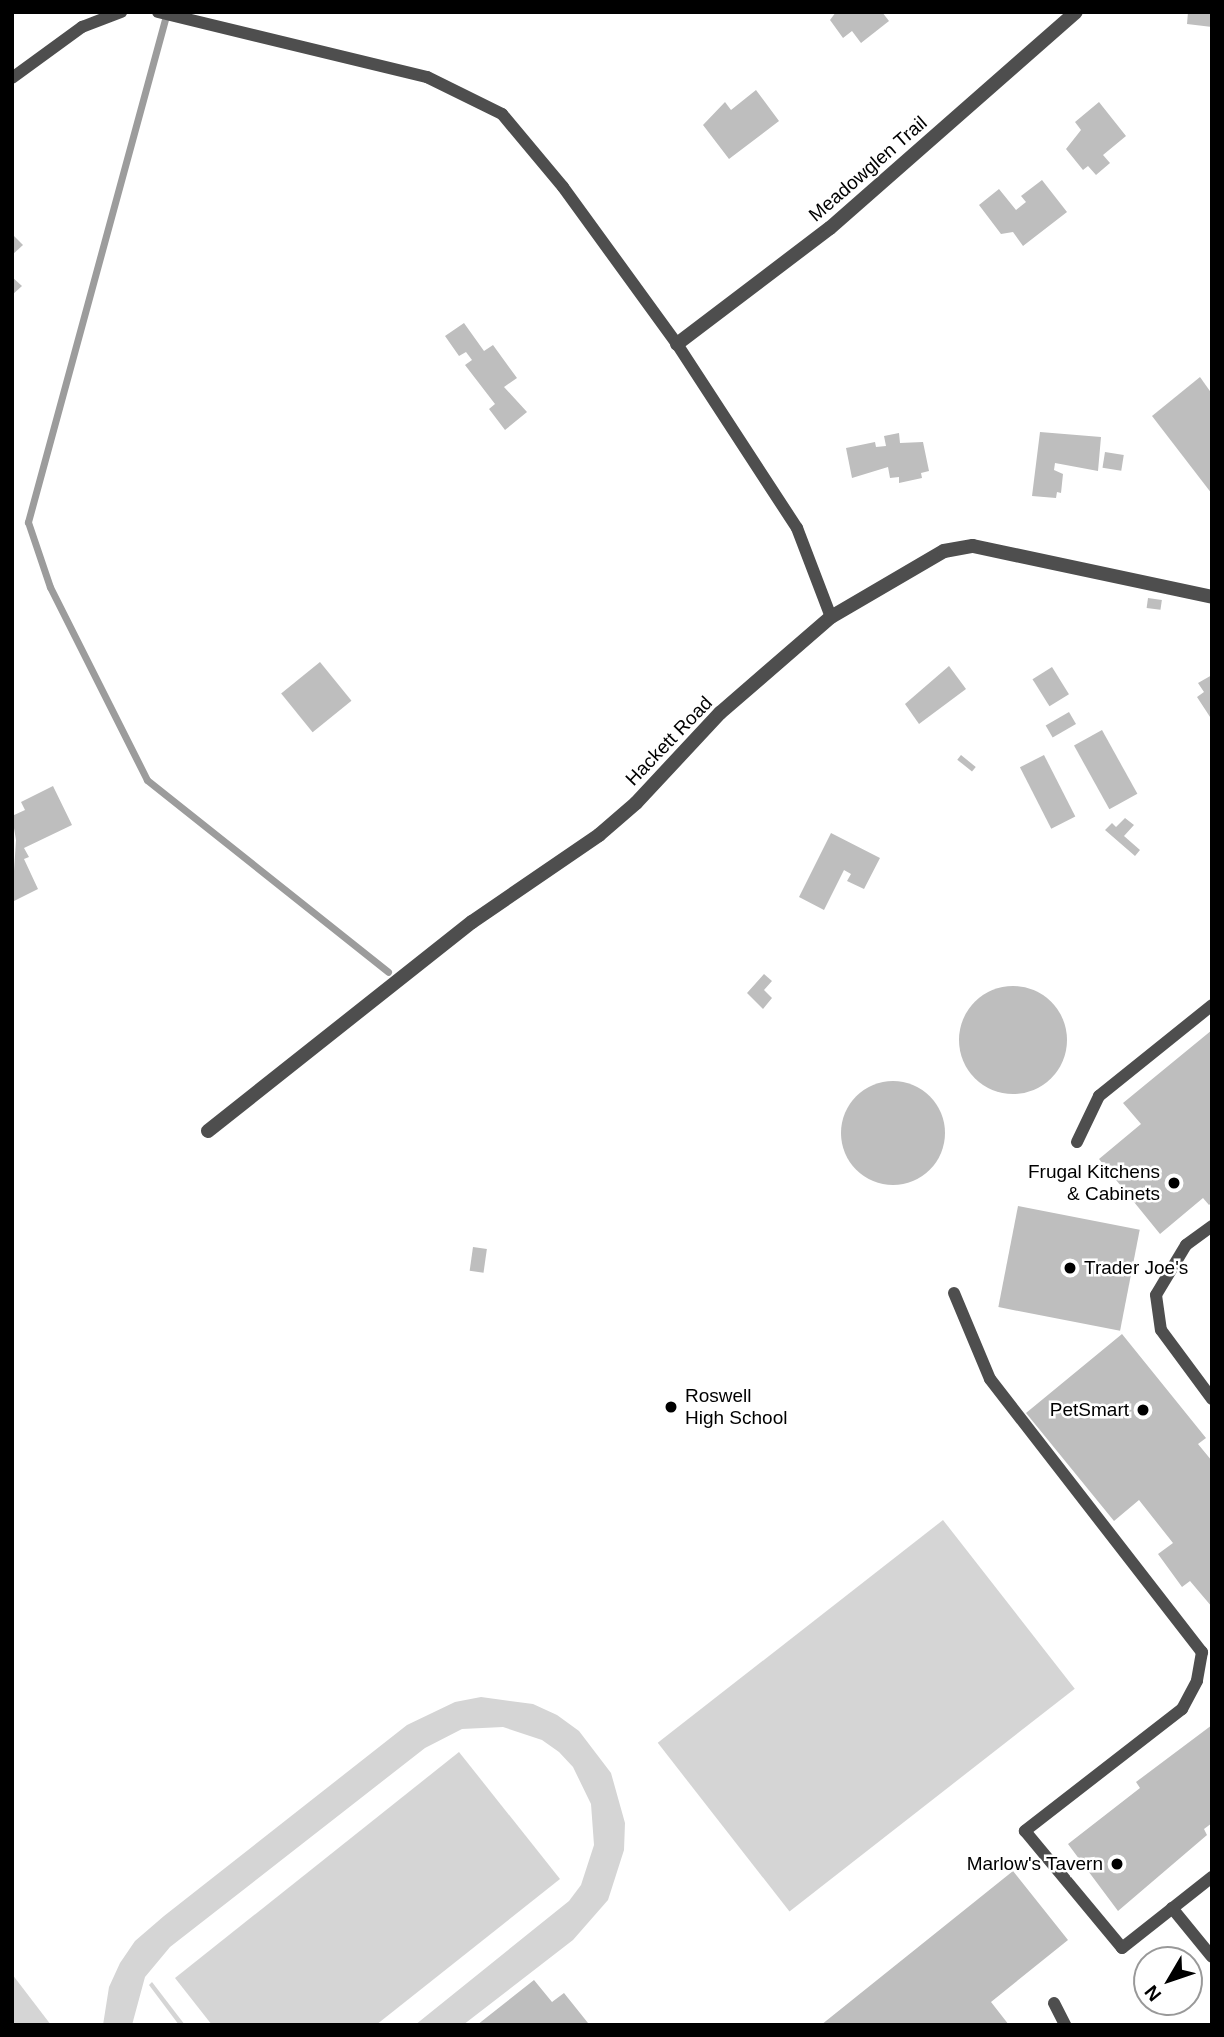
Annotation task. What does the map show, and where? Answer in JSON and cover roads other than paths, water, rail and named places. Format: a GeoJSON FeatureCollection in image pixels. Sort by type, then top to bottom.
{"type":"FeatureCollection","features":[{"type":"Feature","properties":{"kind":"street","name":"Meadowglen Trail"},"geometry":{"type":"LineString","coordinates":[[677,344],[830,228],[1076,12]]}},
{"type":"Feature","properties":{"kind":"street","name":"Hackett Road"},"geometry":{"type":"LineString","coordinates":[[208,1131],[472,922],[599,835],[636,803],[720,713],[831,617],[878,587],[957,546],[1026,555],[1212,597]]}},
{"type":"Feature","properties":{"kind":"lane"},"geometry":{"type":"LineString","coordinates":[[12,78],[82,27],[121,12]]}},
{"type":"Feature","properties":{"kind":"lane"},"geometry":{"type":"LineString","coordinates":[[158,12],[427,77],[502,114],[563,187],[677,344],[797,528],[831,617]]}},
{"type":"Feature","properties":{"kind":"lane"},"geometry":{"type":"LineString","coordinates":[[1077,1142],[1099,1096],[1212,1005]]}},
{"type":"Feature","properties":{"kind":"lane"},"geometry":{"type":"LineString","coordinates":[[1212,1226],[1186,1245],[1156,1295],[1161,1330],[1212,1399]]}},
{"type":"Feature","properties":{"kind":"lane"},"geometry":{"type":"LineString","coordinates":[[954,1293],[990,1379],[1202,1652],[1196,1681],[1182,1709],[1025,1831],[1122,1948],[1212,1877]]}},
{"type":"Feature","properties":{"kind":"lane"},"geometry":{"type":"LineString","coordinates":[[1172,1909],[1212,1957]]}},
{"type":"Feature","properties":{"kind":"lane"},"geometry":{"type":"LineString","coordinates":[[1054,2003],[1065,2025]]}},
{"type":"Feature","properties":{"kind":"waterway"},"geometry":{"type":"LineString","coordinates":[[167,12],[28,522],[50,587],[147,780],[388,972]]}},
{"type":"Feature","properties":{"kind":"place","name":"Frugal Kitchens & Cabinets"},"geometry":{"type":"Point","coordinates":[1174,1183]}},
{"type":"Feature","properties":{"kind":"place","name":"Trader Joe's"},"geometry":{"type":"Point","coordinates":[1070,1268]}},
{"type":"Feature","properties":{"kind":"place","name":"Roswell High School"},"geometry":{"type":"Point","coordinates":[671,1407]}},
{"type":"Feature","properties":{"kind":"place","name":"PetSmart"},"geometry":{"type":"Point","coordinates":[1143,1410]}},
{"type":"Feature","properties":{"kind":"place","name":"Marlow's Tavern"},"geometry":{"type":"Point","coordinates":[1117,1864]}}]}
